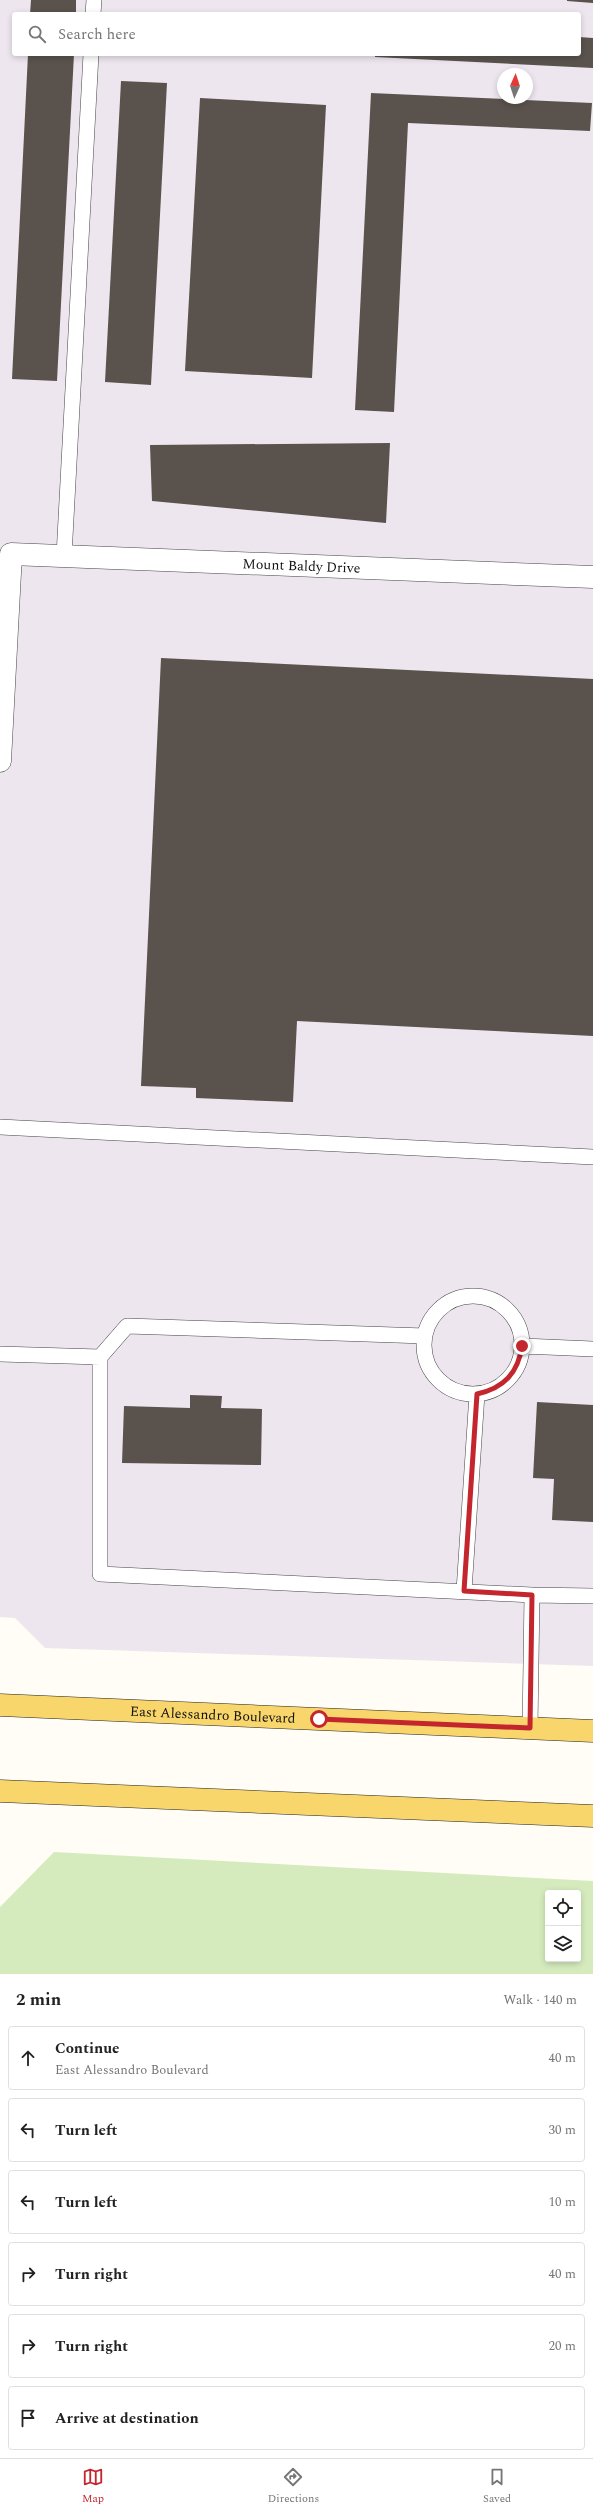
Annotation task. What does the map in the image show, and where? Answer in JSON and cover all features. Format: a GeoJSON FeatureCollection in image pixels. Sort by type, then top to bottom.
{"type":"FeatureCollection","features":[{"type":"Feature","properties":{"kind":"main road","name":"East Alessandro Boulevard"},"geometry":{"type":"LineString","coordinates":[[0,1705],[593,1731]]}},
{"type":"Feature","properties":{"kind":"main road"},"geometry":{"type":"LineString","coordinates":[[0,1791],[593,1816]]}},
{"type":"Feature","properties":{"kind":"street","name":"Mount Baldy Drive"},"geometry":{"type":"LineString","coordinates":[[5,553],[593,578]]}},
{"type":"Feature","properties":{"kind":"street"},"geometry":{"type":"LineString","coordinates":[[0,761],[5,553]]}},
{"type":"Feature","properties":{"kind":"lane"},"geometry":{"type":"LineString","coordinates":[[94,0],[94,12]]}},
{"type":"Feature","properties":{"kind":"lane"},"geometry":{"type":"LineString","coordinates":[[64,556],[91,56]]}},
{"type":"Feature","properties":{"kind":"lane"},"geometry":{"type":"LineString","coordinates":[[0,1127],[593,1157]]}},
{"type":"Feature","properties":{"kind":"lane"},"geometry":{"type":"LineString","coordinates":[[470,1296],[486,1298],[501,1305],[513,1316],[520,1330],[522,1346],[520,1360],[514,1373],[503,1384],[491,1391],[477,1394],[455,1390],[437,1378],[428,1365],[424,1351],[425,1336],[431,1321],[441,1308],[455,1300],[470,1296]]}},
{"type":"Feature","properties":{"kind":"lane"},"geometry":{"type":"LineString","coordinates":[[425,1336],[127,1326],[100,1357],[100,1574],[532,1595],[593,1596]]}},
{"type":"Feature","properties":{"kind":"lane"},"geometry":{"type":"LineString","coordinates":[[522,1346],[593,1349]]}},
{"type":"Feature","properties":{"kind":"lane"},"geometry":{"type":"LineString","coordinates":[[0,1354],[100,1357]]}},
{"type":"Feature","properties":{"kind":"lane"},"geometry":{"type":"LineString","coordinates":[[464,1591],[477,1394]]}},
{"type":"Feature","properties":{"kind":"lane"},"geometry":{"type":"LineString","coordinates":[[530,1728],[532,1595]]}},
{"type":"Feature","properties":{"kind":"shaded area"},"geometry":{"type":"Polygon","coordinates":[[[0,0],[593,0],[593,1666],[45,1648],[15,1618],[0,1617],[0,0]]]}},
{"type":"Feature","properties":{"kind":"green space"},"geometry":{"type":"Polygon","coordinates":[[[54,1852],[593,1881],[593,1974],[0,1974],[0,1907],[54,1852]]]}},
{"type":"Feature","properties":{"kind":"building"},"geometry":{"type":"Polygon","coordinates":[[[31,0],[76,0],[76,12],[30,12],[31,0]]]}},
{"type":"Feature","properties":{"kind":"building"},"geometry":{"type":"Polygon","coordinates":[[[593,0],[593,3],[567,1],[593,0]]]}},
{"type":"Feature","properties":{"kind":"building"},"geometry":{"type":"Polygon","coordinates":[[[581,37],[593,38],[593,68],[375,57],[581,56],[581,37]]]}},
{"type":"Feature","properties":{"kind":"building"},"geometry":{"type":"Polygon","coordinates":[[[28,56],[74,56],[57,381],[12,379],[28,56]]]}},
{"type":"Feature","properties":{"kind":"building"},"geometry":{"type":"Polygon","coordinates":[[[121,81],[167,83],[151,385],[105,382],[121,81]]]}},
{"type":"Feature","properties":{"kind":"building"},"geometry":{"type":"Polygon","coordinates":[[[371,93],[497,99],[497,104],[533,104],[533,100],[592,103],[590,131],[408,123],[394,412],[355,410],[371,93]]]}},
{"type":"Feature","properties":{"kind":"building"},"geometry":{"type":"Polygon","coordinates":[[[200,98],[326,105],[312,378],[185,371],[200,98]]]}},
{"type":"Feature","properties":{"kind":"building"},"geometry":{"type":"Polygon","coordinates":[[[390,443],[386,523],[152,501],[150,445],[390,443]]]}},
{"type":"Feature","properties":{"kind":"building"},"geometry":{"type":"Polygon","coordinates":[[[161,658],[593,679],[593,1036],[297,1021],[293,1102],[196,1098],[196,1088],[141,1086],[161,658]]]}},
{"type":"Feature","properties":{"kind":"building"},"geometry":{"type":"Polygon","coordinates":[[[190,1395],[222,1396],[221,1408],[262,1409],[261,1465],[122,1463],[124,1406],[190,1408],[190,1395]]]}},
{"type":"Feature","properties":{"kind":"building"},"geometry":{"type":"Polygon","coordinates":[[[537,1402],[593,1405],[593,1522],[552,1520],[554,1479],[533,1478],[537,1402]]]}},
{"type":"Feature","properties":{"kind":"route"},"geometry":{"type":"LineString","coordinates":[[319,1719],[530,1728],[532,1595],[464,1591],[477,1394],[491,1391],[503,1384],[514,1373],[520,1360],[522,1346]]}}]}
